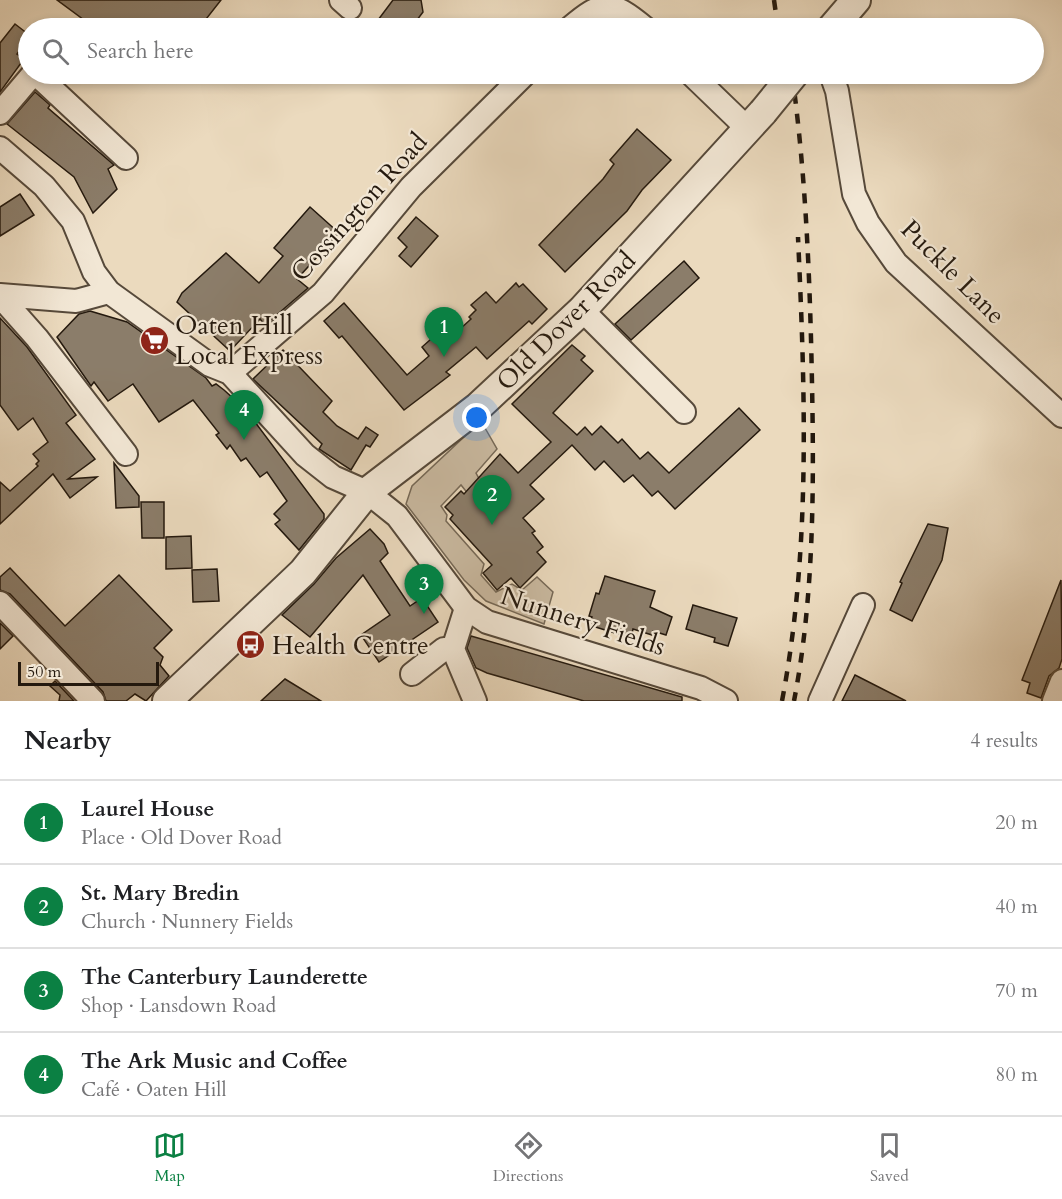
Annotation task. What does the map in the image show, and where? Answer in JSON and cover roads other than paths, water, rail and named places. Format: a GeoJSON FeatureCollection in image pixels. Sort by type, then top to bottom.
{"type":"FeatureCollection","features":[{"type":"Feature","properties":{"kind":"street"},"geometry":{"type":"LineString","coordinates":[[841,18],[856,0]]}},
{"type":"Feature","properties":{"kind":"street"},"geometry":{"type":"LineString","coordinates":[[581,18],[590,9],[606,2],[613,2],[634,18]]}},
{"type":"Feature","properties":{"kind":"street"},"geometry":{"type":"LineString","coordinates":[[0,113],[26,84]]}},
{"type":"Feature","properties":{"kind":"street"},"geometry":{"type":"LineString","coordinates":[[46,84],[126,159]]}},
{"type":"Feature","properties":{"kind":"street","name":"Cossington Road"},"geometry":{"type":"LineString","coordinates":[[230,373],[322,293],[411,187],[515,84]]}},
{"type":"Feature","properties":{"kind":"street"},"geometry":{"type":"LineString","coordinates":[[705,84],[755,120]]}},
{"type":"Feature","properties":{"kind":"street","name":"Old Dover Road"},"geometry":{"type":"LineString","coordinates":[[167,701],[303,572],[367,492],[478,407],[582,310],[786,84]]}},
{"type":"Feature","properties":{"kind":"street","name":"Puckle Lane"},"geometry":{"type":"LineString","coordinates":[[835,84],[854,194],[867,223],[896,263],[1062,416]]}},
{"type":"Feature","properties":{"kind":"street"},"geometry":{"type":"LineString","coordinates":[[0,148],[44,186],[74,221],[94,272],[109,292],[210,365],[230,373]]}},
{"type":"Feature","properties":{"kind":"street"},"geometry":{"type":"LineString","coordinates":[[0,296],[76,301],[109,292]]}},
{"type":"Feature","properties":{"kind":"street"},"geometry":{"type":"LineString","coordinates":[[0,296],[37,338],[126,453]]}},
{"type":"Feature","properties":{"kind":"street"},"geometry":{"type":"LineString","coordinates":[[582,310],[684,412]]}},
{"type":"Feature","properties":{"kind":"street","name":"Nunnery Fields"},"geometry":{"type":"LineString","coordinates":[[230,373],[305,455],[333,477],[367,492],[397,516],[466,608],[487,622],[701,688],[726,701]]}},
{"type":"Feature","properties":{"kind":"street"},"geometry":{"type":"LineString","coordinates":[[0,603],[93,701]]}},
{"type":"Feature","properties":{"kind":"street"},"geometry":{"type":"LineString","coordinates":[[466,608],[453,649],[475,701]]}},
{"type":"Feature","properties":{"kind":"street"},"geometry":{"type":"LineString","coordinates":[[820,701],[855,609]]}},
{"type":"Feature","properties":{"kind":"street"},"geometry":{"type":"LineString","coordinates":[[412,674],[444,649],[453,649]]}},
{"type":"Feature","properties":{"kind":"street"},"geometry":{"type":"LineString","coordinates":[[1054,701],[1062,681]]}},
{"type":"Feature","properties":{"kind":"railway"},"geometry":{"type":"LineString","coordinates":[[774,0],[777,18]]}},
{"type":"Feature","properties":{"kind":"railway"},"geometry":{"type":"LineString","coordinates":[[793,84],[801,151],[806,228],[813,462],[806,623],[794,701]]}},
{"type":"Feature","properties":{"kind":"railway"},"geometry":{"type":"LineString","coordinates":[[782,701],[798,586],[802,528],[804,411],[798,237]]}},
{"type":"Feature","properties":{"kind":"place","name":"Oaten Hill Local Express"},"geometry":{"type":"Point","coordinates":[154,340]}},
{"type":"Feature","properties":{"kind":"place","name":"Laurel House"},"geometry":{"type":"Point","coordinates":[444,357]}},
{"type":"Feature","properties":{"kind":"place","name":"The Ark Music and Coffee"},"geometry":{"type":"Point","coordinates":[244,440]}},
{"type":"Feature","properties":{"kind":"place","name":"St. Mary Bredin"},"geometry":{"type":"Point","coordinates":[492,525]}},
{"type":"Feature","properties":{"kind":"place","name":"The Canterbury Launderette"},"geometry":{"type":"Point","coordinates":[424,614]}},
{"type":"Feature","properties":{"kind":"place","name":"Health Centre"},"geometry":{"type":"Point","coordinates":[251,645]}}]}
